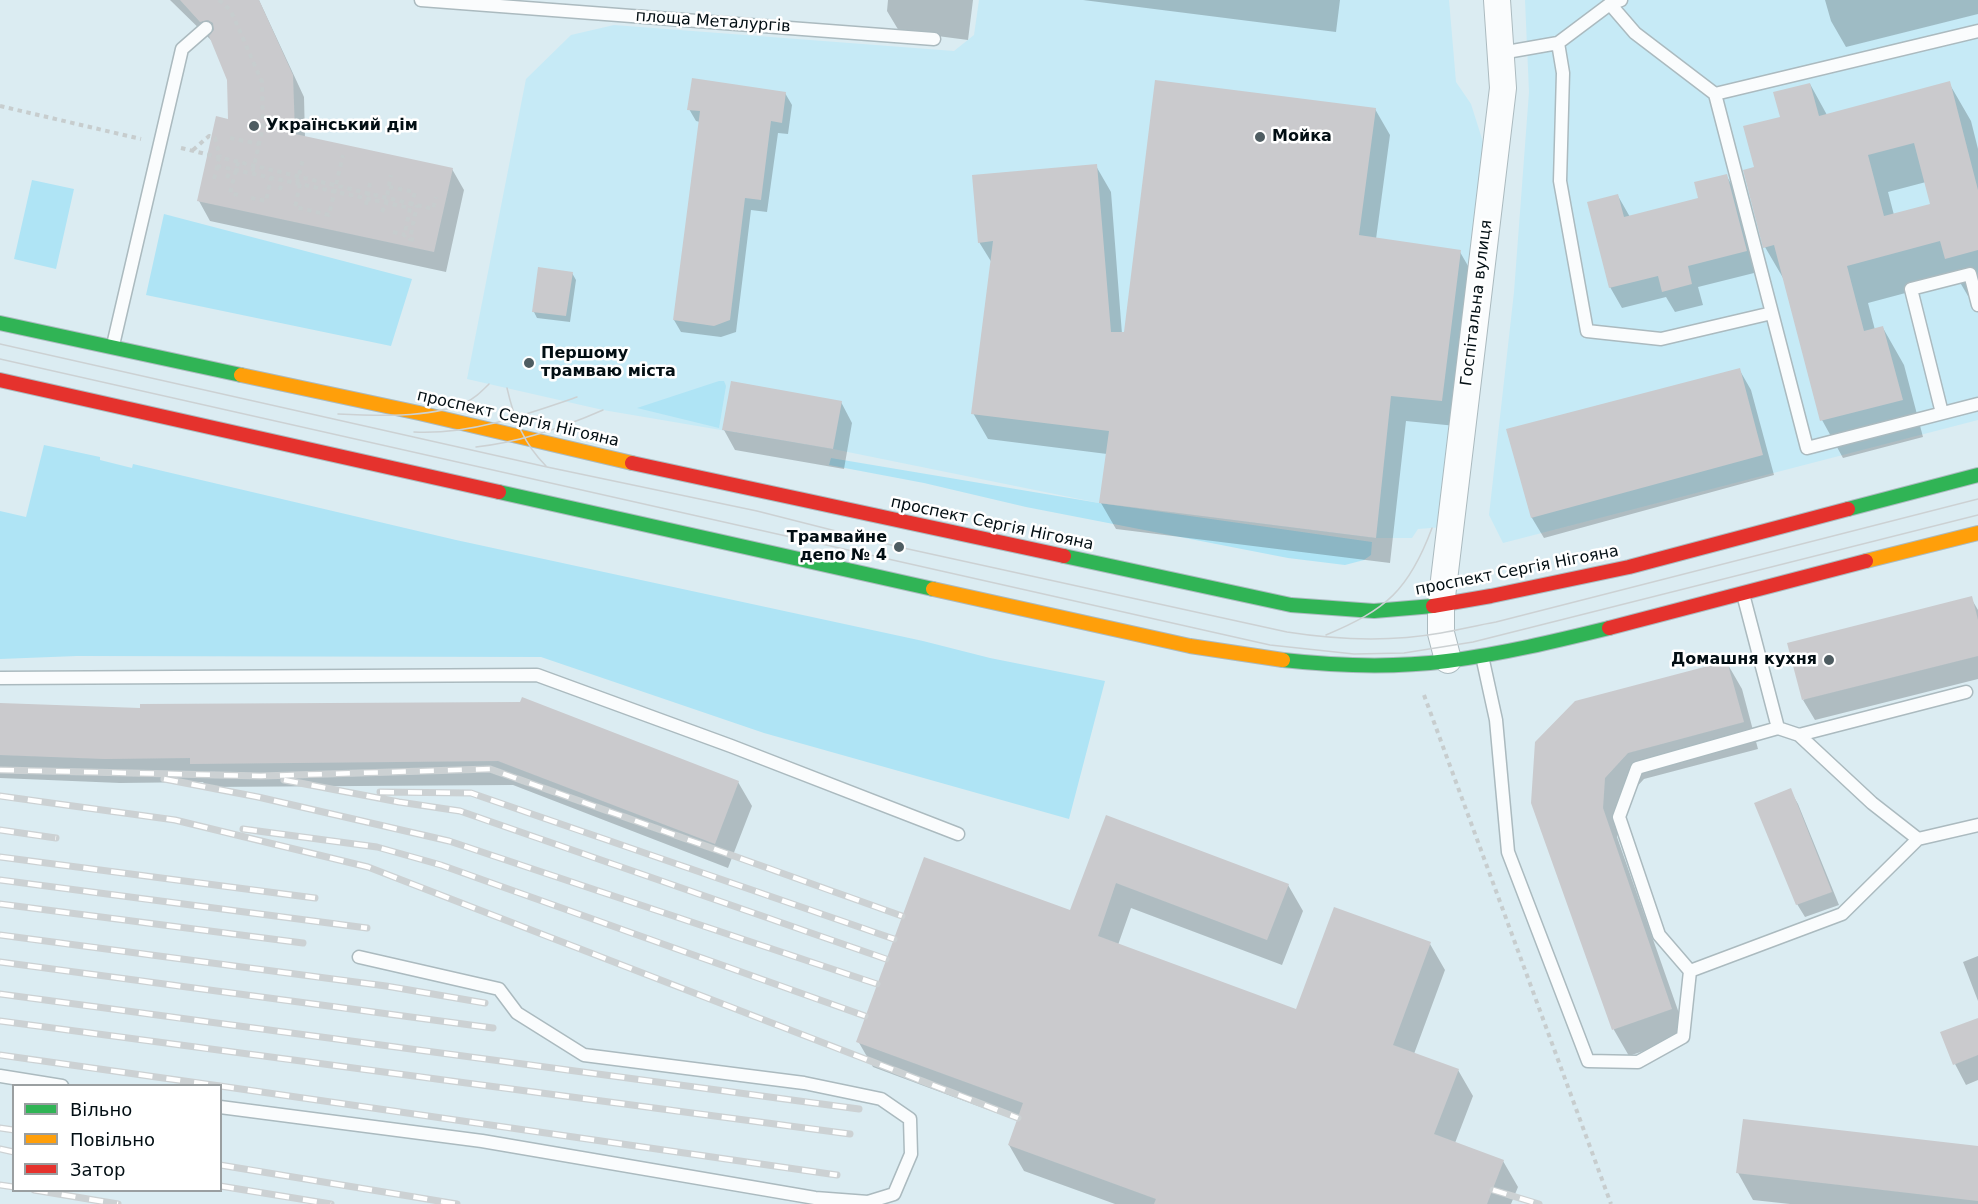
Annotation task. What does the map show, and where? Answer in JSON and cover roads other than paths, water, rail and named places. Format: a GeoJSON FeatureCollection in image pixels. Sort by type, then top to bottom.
{"type":"FeatureCollection","features":[{"type":"Feature","properties":{"kind":"highway","name":"проспект Сергія Нігояна"},"geometry":{"type":"LineString","coordinates":[[0,323],[112,349],[419,413],[750,489],[1291,605],[1374,611],[1441,605],[1629,567],[1978,475]]}},
{"type":"Feature","properties":{"kind":"highway"},"geometry":{"type":"LineString","coordinates":[[0,380],[1190,646],[1240,656],[1298,663],[1360,665],[1413,663],[1482,656],[1614,626],[1978,533]]}},
{"type":"Feature","properties":{"kind":"street","name":"Госпітальна вулиця"},"geometry":{"type":"LineString","coordinates":[[1448,660],[1441,633],[1441,605],[1503,88],[1497,0]]}},
{"type":"Feature","properties":{"kind":"lane","name":"площа Металургів"},"geometry":{"type":"LineString","coordinates":[[421,0],[934,39]]}},
{"type":"Feature","properties":{"kind":"lane"},"geometry":{"type":"LineString","coordinates":[[1501,53],[1558,43],[1615,2],[1635,33],[1715,94],[1808,448],[1978,404]]}},
{"type":"Feature","properties":{"kind":"lane"},"geometry":{"type":"LineString","coordinates":[[112,349],[182,49],[206,28]]}},
{"type":"Feature","properties":{"kind":"lane"},"geometry":{"type":"LineString","coordinates":[[1715,94],[1978,31]]}},
{"type":"Feature","properties":{"kind":"lane"},"geometry":{"type":"LineString","coordinates":[[1558,43],[1563,73],[1560,181],[1587,331],[1661,339],[1772,313]]}},
{"type":"Feature","properties":{"kind":"lane"},"geometry":{"type":"LineString","coordinates":[[1942,413],[1911,289],[1970,274],[1978,305]]}},
{"type":"Feature","properties":{"kind":"lane"},"geometry":{"type":"LineString","coordinates":[[1743,592],[1778,728]]}},
{"type":"Feature","properties":{"kind":"lane"},"geometry":{"type":"LineString","coordinates":[[1482,656],[1496,720],[1508,852],[1588,1061],[1638,1062],[1683,1037],[1690,971],[1659,934],[1619,816],[1637,768],[1778,728],[1799,735],[1872,803],[1918,839]]}},
{"type":"Feature","properties":{"kind":"lane"},"geometry":{"type":"LineString","coordinates":[[0,678],[537,675],[731,746],[958,834]]}},
{"type":"Feature","properties":{"kind":"lane"},"geometry":{"type":"LineString","coordinates":[[1799,735],[1966,692]]}},
{"type":"Feature","properties":{"kind":"lane"},"geometry":{"type":"LineString","coordinates":[[1690,971],[1842,914],[1918,839],[1978,825]]}},
{"type":"Feature","properties":{"kind":"lane"},"geometry":{"type":"LineString","coordinates":[[222,1107],[482,1141],[815,1198],[868,1202],[894,1194],[911,1154],[909,1119],[881,1099],[804,1083],[584,1055],[517,1013],[499,989],[359,957]]}},
{"type":"Feature","properties":{"kind":"lane"},"geometry":{"type":"LineString","coordinates":[[0,1076],[50,1084]]}},
{"type":"Feature","properties":{"kind":"tram line"},"geometry":{"type":"LineString","coordinates":[[0,344],[547,467],[757,511],[899,547],[1287,632],[1325,637],[1403,638],[1496,622],[1978,499]]}},
{"type":"Feature","properties":{"kind":"tram line"},"geometry":{"type":"LineString","coordinates":[[0,359],[1270,645],[1354,654],[1404,653],[1473,642],[1978,515]]}},
{"type":"Feature","properties":{"kind":"tram line"},"geometry":{"type":"LineString","coordinates":[[338,414],[385,415],[434,412],[467,402],[489,384]]}},
{"type":"Feature","properties":{"kind":"tram line"},"geometry":{"type":"LineString","coordinates":[[507,388],[521,430],[538,458],[546,466]]}},
{"type":"Feature","properties":{"kind":"tram line"},"geometry":{"type":"LineString","coordinates":[[414,432],[476,427],[517,417],[577,397]]}},
{"type":"Feature","properties":{"kind":"tram line"},"geometry":{"type":"LineString","coordinates":[[476,447],[509,442],[541,433],[603,410]]}},
{"type":"Feature","properties":{"kind":"tram line"},"geometry":{"type":"LineString","coordinates":[[1326,635],[1365,616],[1380,607],[1393,595],[1414,567],[1432,528]]}},
{"type":"Feature","properties":{"kind":"railway"},"geometry":{"type":"LineString","coordinates":[[0,770],[261,776],[490,769],[902,916]]}},
{"type":"Feature","properties":{"kind":"railway"},"geometry":{"type":"LineString","coordinates":[[164,779],[258,797],[449,841],[877,984]]}},
{"type":"Feature","properties":{"kind":"railway"},"geometry":{"type":"LineString","coordinates":[[284,780],[460,811],[886,959]]}},
{"type":"Feature","properties":{"kind":"railway"},"geometry":{"type":"LineString","coordinates":[[380,792],[471,793],[894,939]]}},
{"type":"Feature","properties":{"kind":"railway"},"geometry":{"type":"LineString","coordinates":[[0,796],[175,820],[368,867],[1018,1118]]}},
{"type":"Feature","properties":{"kind":"railway"},"geometry":{"type":"LineString","coordinates":[[243,829],[377,847],[441,865],[865,1016]]}},
{"type":"Feature","properties":{"kind":"railway"},"geometry":{"type":"LineString","coordinates":[[0,830],[56,838]]}},
{"type":"Feature","properties":{"kind":"railway"},"geometry":{"type":"LineString","coordinates":[[0,857],[315,898]]}},
{"type":"Feature","properties":{"kind":"railway"},"geometry":{"type":"LineString","coordinates":[[0,880],[367,928]]}},
{"type":"Feature","properties":{"kind":"railway"},"geometry":{"type":"LineString","coordinates":[[0,904],[303,943]]}},
{"type":"Feature","properties":{"kind":"railway"},"geometry":{"type":"LineString","coordinates":[[0,935],[386,986],[485,1003]]}},
{"type":"Feature","properties":{"kind":"railway"},"geometry":{"type":"LineString","coordinates":[[0,962],[493,1028]]}},
{"type":"Feature","properties":{"kind":"railway"},"geometry":{"type":"LineString","coordinates":[[0,994],[859,1109]]}},
{"type":"Feature","properties":{"kind":"railway"},"geometry":{"type":"LineString","coordinates":[[0,1021],[850,1134]]}},
{"type":"Feature","properties":{"kind":"railway"},"geometry":{"type":"LineString","coordinates":[[0,1055],[206,1084]]}},
{"type":"Feature","properties":{"kind":"railway"},"geometry":{"type":"LineString","coordinates":[[222,1086],[837,1175]]}},
{"type":"Feature","properties":{"kind":"railway"},"geometry":{"type":"LineString","coordinates":[[0,1128],[12,1130]]}},
{"type":"Feature","properties":{"kind":"railway"},"geometry":{"type":"LineString","coordinates":[[0,1149],[12,1152]]}},
{"type":"Feature","properties":{"kind":"railway"},"geometry":{"type":"LineString","coordinates":[[222,1165],[457,1204]]}},
{"type":"Feature","properties":{"kind":"railway"},"geometry":{"type":"LineString","coordinates":[[0,1185],[12,1187]]}},
{"type":"Feature","properties":{"kind":"railway"},"geometry":{"type":"LineString","coordinates":[[222,1186],[331,1204]]}},
{"type":"Feature","properties":{"kind":"railway"},"geometry":{"type":"LineString","coordinates":[[1493,1190],[1539,1204]]}},
{"type":"Feature","properties":{"kind":"railway"},"geometry":{"type":"LineString","coordinates":[[46,1192],[118,1204]]}},
{"type":"Feature","properties":{"kind":"place","name":"Український дім"},"geometry":{"type":"Point","coordinates":[254,126]}},
{"type":"Feature","properties":{"kind":"place","name":"Мойка"},"geometry":{"type":"Point","coordinates":[1260,137]}},
{"type":"Feature","properties":{"kind":"place","name":"Першому трамваю міста"},"geometry":{"type":"Point","coordinates":[529,363]}},
{"type":"Feature","properties":{"kind":"place","name":"Трамвайне депо № 4"},"geometry":{"type":"Point","coordinates":[899,547]}},
{"type":"Feature","properties":{"kind":"place","name":"Домашня кухня"},"geometry":{"type":"Point","coordinates":[1829,660]}}]}
